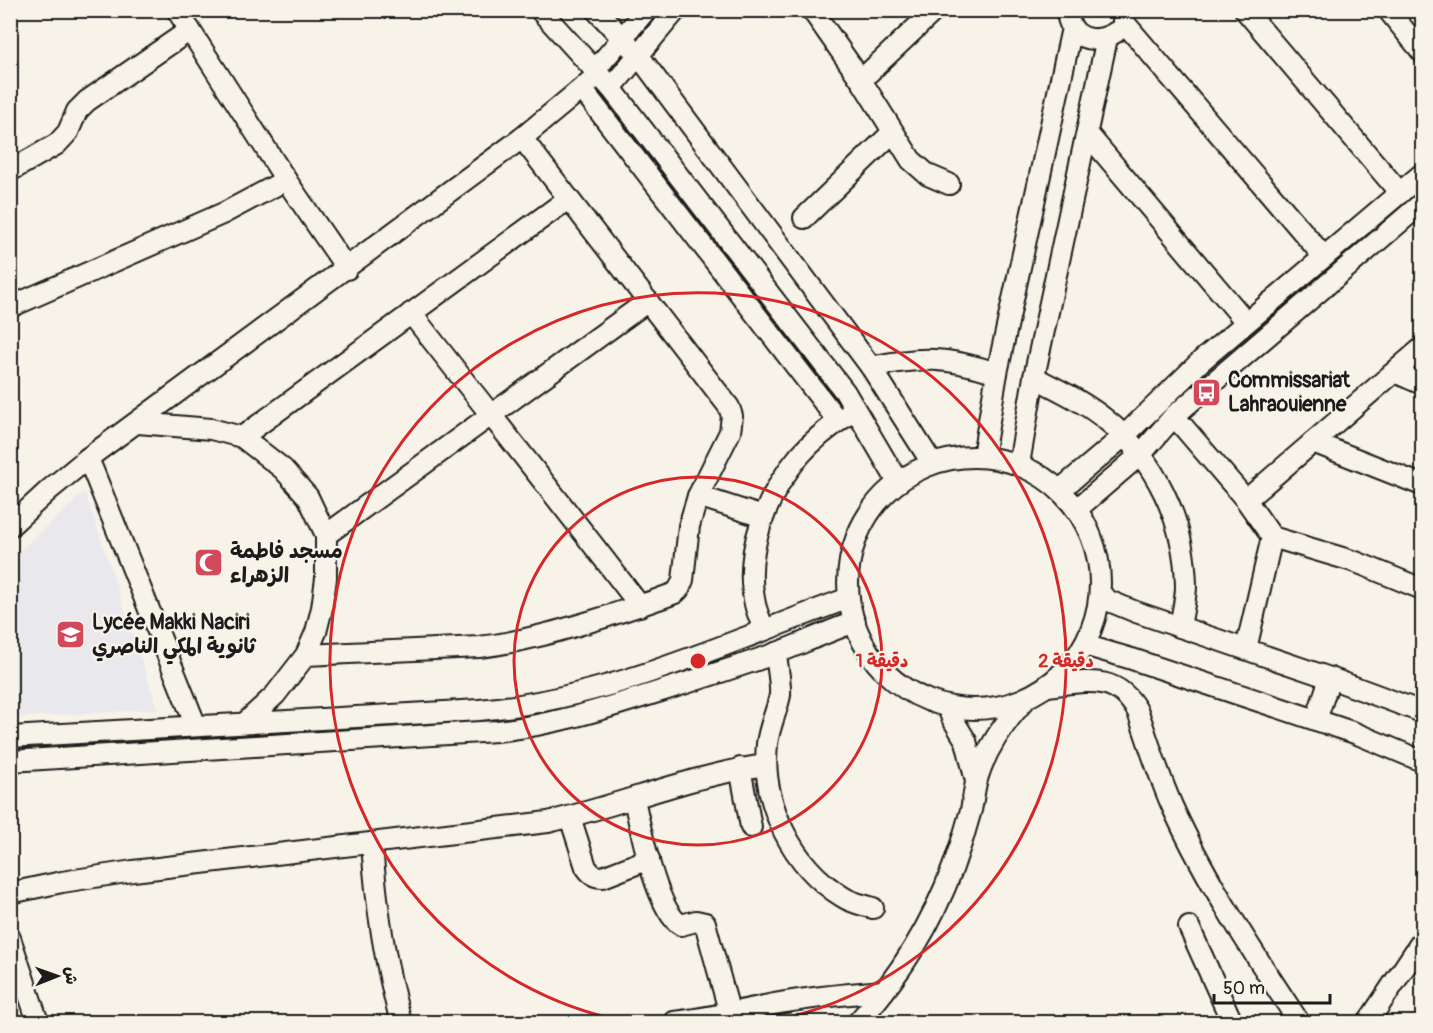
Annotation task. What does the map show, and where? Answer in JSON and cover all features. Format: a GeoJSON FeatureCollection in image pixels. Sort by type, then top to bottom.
{"type":"FeatureCollection","features":[{"type":"Feature","properties":{"kind":"street"},"geometry":{"type":"LineString","coordinates":[[177,10],[346,269]]}},
{"type":"Feature","properties":{"kind":"street"},"geometry":{"type":"LineString","coordinates":[[540,10],[602,78],[845,392],[898,482]]}},
{"type":"Feature","properties":{"kind":"street"},"geometry":{"type":"LineString","coordinates":[[596,10],[639,56],[871,367],[932,464]]}},
{"type":"Feature","properties":{"kind":"street"},"geometry":{"type":"LineString","coordinates":[[602,78],[624,38],[646,10]]}},
{"type":"Feature","properties":{"kind":"street"},"geometry":{"type":"LineString","coordinates":[[10,526],[88,458],[522,138],[582,89],[639,56],[676,10]]}},
{"type":"Feature","properties":{"kind":"street"},"geometry":{"type":"LineString","coordinates":[[812,10],[911,160],[919,168],[949,184]]}},
{"type":"Feature","properties":{"kind":"street"},"geometry":{"type":"LineString","coordinates":[[861,81],[935,10]]}},
{"type":"Feature","properties":{"kind":"street"},"geometry":{"type":"LineString","coordinates":[[1245,10],[1401,193]]}},
{"type":"Feature","properties":{"kind":"street"},"geometry":{"type":"LineString","coordinates":[[1388,10],[1419,42]]}},
{"type":"Feature","properties":{"kind":"street"},"geometry":{"type":"LineString","coordinates":[[1070,19],[1082,36],[1094,40],[1107,38],[1117,31],[1126,14],[1324,257]]}},
{"type":"Feature","properties":{"kind":"street"},"geometry":{"type":"LineString","coordinates":[[983,456],[997,373],[1070,19]]}},
{"type":"Feature","properties":{"kind":"street"},"geometry":{"type":"LineString","coordinates":[[10,171],[57,144],[68,132],[77,111],[87,102],[190,30]]}},
{"type":"Feature","properties":{"kind":"street"},"geometry":{"type":"LineString","coordinates":[[1019,464],[1034,378],[1107,38]]}},
{"type":"Feature","properties":{"kind":"street"},"geometry":{"type":"LineString","coordinates":[[582,89],[838,421]]}},
{"type":"Feature","properties":{"kind":"street"},"geometry":{"type":"LineString","coordinates":[[804,218],[893,132]]}},
{"type":"Feature","properties":{"kind":"street"},"geometry":{"type":"LineString","coordinates":[[1087,133],[1246,322]]}},
{"type":"Feature","properties":{"kind":"street"},"geometry":{"type":"LineString","coordinates":[[306,655],[469,648],[507,644],[545,636],[640,606],[675,593],[683,580],[689,526],[698,496],[730,432],[732,416],[729,406],[522,138]]}},
{"type":"Feature","properties":{"kind":"street"},"geometry":{"type":"LineString","coordinates":[[1060,490],[1124,435],[1201,361],[1422,174]]}},
{"type":"Feature","properties":{"kind":"street"},"geometry":{"type":"LineString","coordinates":[[10,307],[224,213],[286,180]]}},
{"type":"Feature","properties":{"kind":"street"},"geometry":{"type":"LineString","coordinates":[[242,437],[568,199]]}},
{"type":"Feature","properties":{"kind":"street"},"geometry":{"type":"LineString","coordinates":[[1077,508],[1141,454],[1174,417],[1422,203]]}},
{"type":"Feature","properties":{"kind":"street"},"geometry":{"type":"LineString","coordinates":[[326,535],[648,301]]}},
{"type":"Feature","properties":{"kind":"street"},"geometry":{"type":"LineString","coordinates":[[411,313],[640,606]]}},
{"type":"Feature","properties":{"kind":"street"},"geometry":{"type":"LineString","coordinates":[[1246,500],[1422,348]]}},
{"type":"Feature","properties":{"kind":"street"},"geometry":{"type":"LineString","coordinates":[[871,367],[902,360],[934,358],[966,363],[997,373]]}},
{"type":"Feature","properties":{"kind":"street"},"geometry":{"type":"LineString","coordinates":[[1395,372],[1422,384]]}},
{"type":"Feature","properties":{"kind":"street"},"geometry":{"type":"LineString","coordinates":[[1034,378],[1085,404],[1124,435],[1141,454],[1160,484],[1175,518],[1184,552],[1186,588],[1180,627]]}},
{"type":"Feature","properties":{"kind":"street"},"geometry":{"type":"LineString","coordinates":[[764,630],[755,603],[753,581],[757,538],[763,518],[773,495],[794,462],[818,436],[855,409]]}},
{"type":"Feature","properties":{"kind":"street"},"geometry":{"type":"LineString","coordinates":[[1174,417],[1246,500],[1272,537],[1356,562],[1422,589]]}},
{"type":"Feature","properties":{"kind":"street"},"geometry":{"type":"LineString","coordinates":[[138,423],[211,429],[242,437],[283,469],[308,497],[326,535],[326,578],[316,632],[306,655],[275,695],[246,722]]}},
{"type":"Feature","properties":{"kind":"street"},"geometry":{"type":"LineString","coordinates":[[1313,442],[1422,484]]}},
{"type":"Feature","properties":{"kind":"street"},"geometry":{"type":"LineString","coordinates":[[983,456],[1019,464],[1041,475],[1077,508],[1089,530],[1098,558],[1100,594],[1095,620],[1084,645],[1074,661],[1047,686],[1008,705],[988,709],[967,709],[927,700],[909,691],[892,678],[870,652],[855,622],[849,598],[849,572],[854,546],[864,521],[879,500],[898,482],[932,464],[961,457],[983,456]]}},
{"type":"Feature","properties":{"kind":"street"},"geometry":{"type":"LineString","coordinates":[[88,458],[196,726]]}},
{"type":"Feature","properties":{"kind":"street"},"geometry":{"type":"LineString","coordinates":[[698,496],[763,518]]}},
{"type":"Feature","properties":{"kind":"street"},"geometry":{"type":"LineString","coordinates":[[1246,649],[1272,537]]}},
{"type":"Feature","properties":{"kind":"street"},"geometry":{"type":"LineString","coordinates":[[1100,594],[1122,607],[1422,712]]}},
{"type":"Feature","properties":{"kind":"street"},"geometry":{"type":"LineString","coordinates":[[10,737],[478,710],[535,704],[651,673],[849,598]]}},
{"type":"Feature","properties":{"kind":"street"},"geometry":{"type":"LineString","coordinates":[[10,761],[534,727],[579,716],[776,653],[822,633],[855,622]]}},
{"type":"Feature","properties":{"kind":"street"},"geometry":{"type":"LineString","coordinates":[[1084,645],[1355,733],[1422,761]]}},
{"type":"Feature","properties":{"kind":"street"},"geometry":{"type":"LineString","coordinates":[[776,653],[780,692],[767,744],[766,765],[770,797],[781,827],[797,855],[819,879],[844,898],[873,908]]}},
{"type":"Feature","properties":{"kind":"street"},"geometry":{"type":"LineString","coordinates":[[1316,720],[1330,678]]}},
{"type":"Feature","properties":{"kind":"street"},"geometry":{"type":"LineString","coordinates":[[1047,686],[1092,681],[1107,683],[1120,689],[1131,699],[1173,806],[1192,846],[1251,948],[1299,1023]]}},
{"type":"Feature","properties":{"kind":"street"},"geometry":{"type":"LineString","coordinates":[[858,1023],[910,953],[940,897],[963,838],[976,782],[997,738],[1010,717],[1026,698]]}},
{"type":"Feature","properties":{"kind":"street"},"geometry":{"type":"LineString","coordinates":[[947,706],[966,741],[976,782]]}},
{"type":"Feature","properties":{"kind":"street"},"geometry":{"type":"LineString","coordinates":[[10,893],[89,877],[508,827],[570,817],[740,768],[766,765]]}},
{"type":"Feature","properties":{"kind":"street"},"geometry":{"type":"LineString","coordinates":[[740,768],[751,827]]}},
{"type":"Feature","properties":{"kind":"street"},"geometry":{"type":"LineString","coordinates":[[634,799],[660,894],[675,922],[681,925],[696,921],[705,923],[730,1014]]}},
{"type":"Feature","properties":{"kind":"street"},"geometry":{"type":"LineString","coordinates":[[570,817],[586,867],[596,877],[603,877],[649,859]]}},
{"type":"Feature","properties":{"kind":"street"},"geometry":{"type":"LineString","coordinates":[[372,843],[381,940],[401,1023]]}},
{"type":"Feature","properties":{"kind":"street"},"geometry":{"type":"LineString","coordinates":[[1189,927],[1232,1023]]}},
{"type":"Feature","properties":{"kind":"street"},"geometry":{"type":"LineString","coordinates":[[10,938],[38,1023]]}},
{"type":"Feature","properties":{"kind":"street"},"geometry":{"type":"LineString","coordinates":[[1368,1023],[1422,940]]}},
{"type":"Feature","properties":{"kind":"street"},"geometry":{"type":"LineString","coordinates":[[674,1023],[822,996],[884,991]]}},
{"type":"Feature","properties":{"kind":"shaded area","name":"Lycée Makki Naciri ثانوية المكي الناصري"},"geometry":{"type":"Polygon","coordinates":[[[85,492],[158,709],[11,718],[11,558],[85,492]]]}},
{"type":"Feature","properties":{"kind":"place","name":"Commissariat Lahraouienne"},"geometry":{"type":"Point","coordinates":[1207,392]}},
{"type":"Feature","properties":{"kind":"place","name":"مسجد فاطمة الزهراء"},"geometry":{"type":"Point","coordinates":[209,563]}},
{"type":"Feature","properties":{"kind":"place","name":"Lycée Makki Naciri ثانوية المكي الناصري"},"geometry":{"type":"Point","coordinates":[71,634]}}]}
